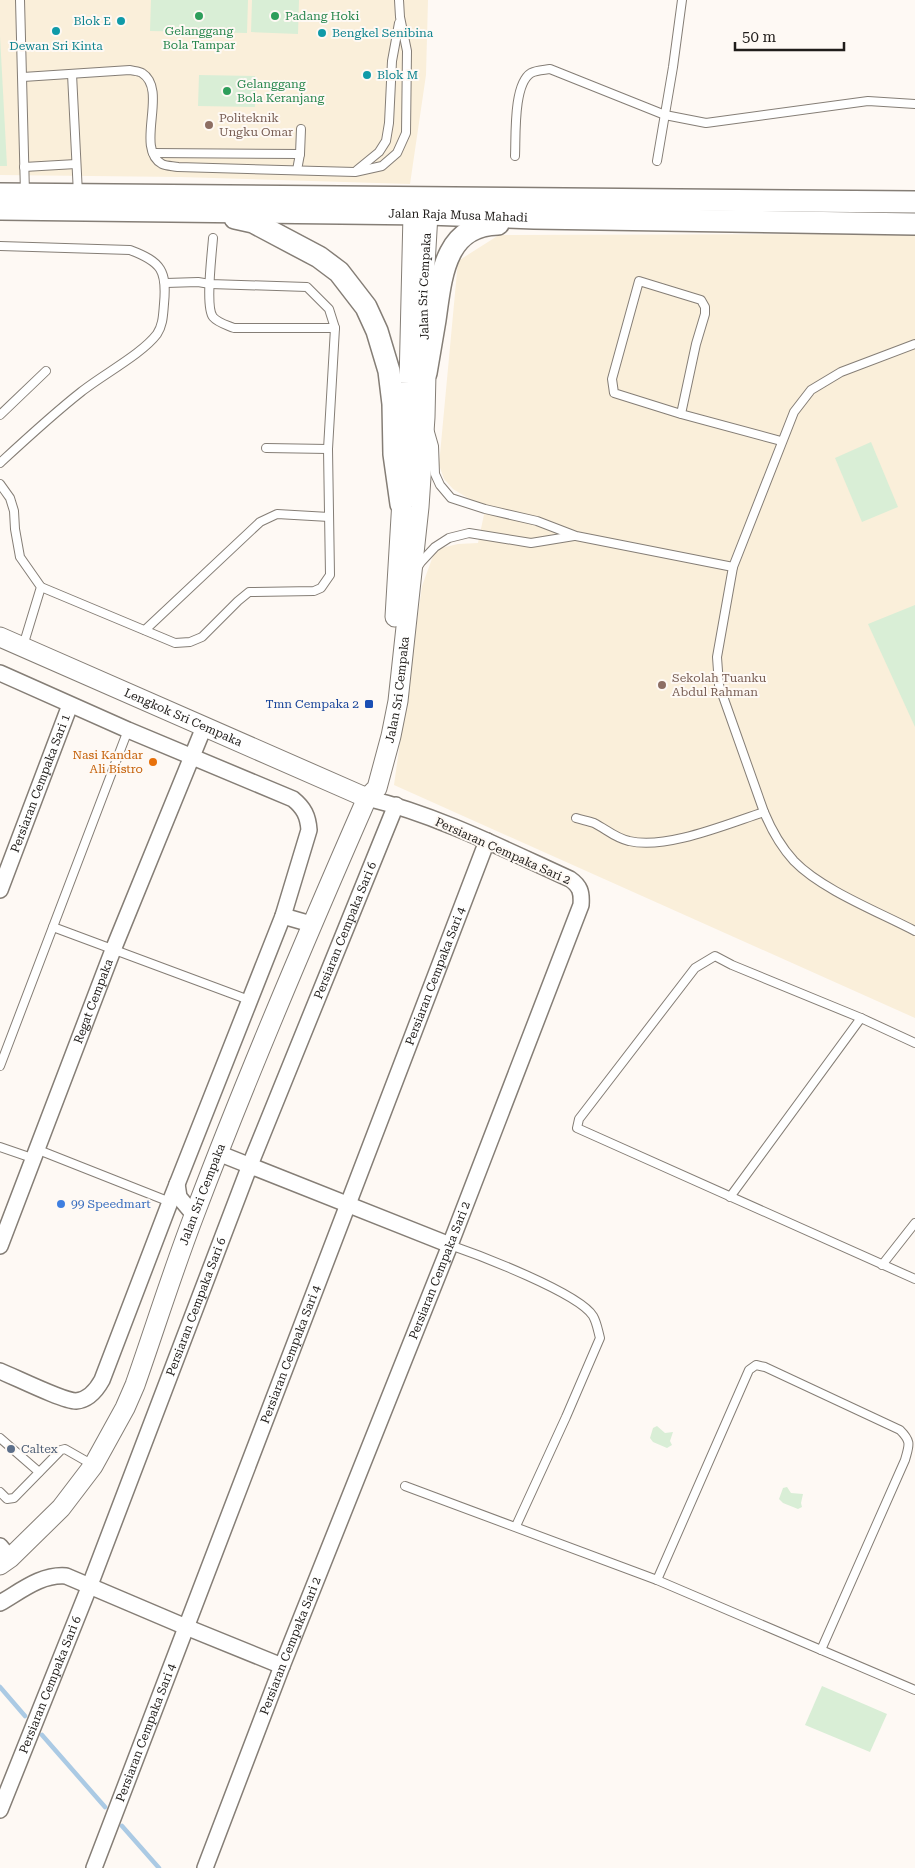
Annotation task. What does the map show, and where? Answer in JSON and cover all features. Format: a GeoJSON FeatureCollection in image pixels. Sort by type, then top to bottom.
{"type":"FeatureCollection","features":[{"type":"Feature","properties":{"kind":"main road","name":"Jalan Raja Musa Mahadi"},"geometry":{"type":"LineString","coordinates":[[0,194],[25,202]]}},
{"type":"Feature","properties":{"kind":"main road","name":"Jalan Raja Musa Mahadi"},"geometry":{"type":"LineString","coordinates":[[0,209],[25,202],[78,202],[421,208],[534,218],[915,224]]}},
{"type":"Feature","properties":{"kind":"main road","name":"Jalan Raja Musa Mahadi"},"geometry":{"type":"LineString","coordinates":[[78,202],[209,212],[915,202]]}},
{"type":"Feature","properties":{"kind":"main road"},"geometry":{"type":"LineString","coordinates":[[209,212],[252,222],[319,257],[338,272],[366,307],[377,331],[389,371],[393,404],[394,454],[401,504]]}},
{"type":"Feature","properties":{"kind":"main road"},"geometry":{"type":"LineString","coordinates":[[426,373],[441,275],[456,242],[471,229],[487,224],[525,223],[534,218]]}},
{"type":"Feature","properties":{"kind":"street","name":"Jalan Sri Cempaka"},"geometry":{"type":"LineString","coordinates":[[3,1556],[61,1508],[93,1466],[125,1408],[135,1385],[194,1215],[311,924],[367,798],[377,788],[392,736],[398,701],[419,507],[426,373],[421,208]]}},
{"type":"Feature","properties":{"kind":"street","name":"Jalan Sri Cempaka"},"geometry":{"type":"LineString","coordinates":[[367,798],[365,788],[379,742],[391,668],[421,208]]}},
{"type":"Feature","properties":{"kind":"street","name":"Lengkok Sri Cempaka"},"geometry":{"type":"LineString","coordinates":[[0,637],[367,798]]}},
{"type":"Feature","properties":{"kind":"street"},"geometry":{"type":"LineString","coordinates":[[0,673],[128,730],[293,799],[303,807],[309,818],[309,830],[284,916],[249,1000],[97,1390],[87,1398],[76,1401],[64,1398],[0,1371]]}},
{"type":"Feature","properties":{"kind":"street","name":"Persiaran Cempaka Sari 1"},"geometry":{"type":"LineString","coordinates":[[0,890],[70,705]]}},
{"type":"Feature","properties":{"kind":"street","name":"Regat Cempaka"},"geometry":{"type":"LineString","coordinates":[[0,1246],[113,950],[204,727]]}},
{"type":"Feature","properties":{"kind":"street","name":"Persiaran Cempaka Sari 2"},"geometry":{"type":"LineString","coordinates":[[205,1868],[282,1666],[450,1245],[581,905],[582,894],[578,885],[570,879],[487,841],[396,805],[367,798]]}},
{"type":"Feature","properties":{"kind":"street","name":"Persiaran Cempaka Sari 6"},"geometry":{"type":"LineString","coordinates":[[0,1810],[90,1585],[250,1165],[396,805]]}},
{"type":"Feature","properties":{"kind":"street","name":"Persiaran Cempaka Sari 4"},"geometry":{"type":"LineString","coordinates":[[94,1868],[487,841]]}},
{"type":"Feature","properties":{"kind":"street"},"geometry":{"type":"LineString","coordinates":[[284,916],[311,924]]}},
{"type":"Feature","properties":{"kind":"street"},"geometry":{"type":"LineString","coordinates":[[218,1153],[450,1245]]}},
{"type":"Feature","properties":{"kind":"street"},"geometry":{"type":"LineString","coordinates":[[177,1184],[179,1197],[194,1215]]}},
{"type":"Feature","properties":{"kind":"street"},"geometry":{"type":"LineString","coordinates":[[162,1224],[173,1216],[182,1214],[194,1215]]}},
{"type":"Feature","properties":{"kind":"street"},"geometry":{"type":"LineString","coordinates":[[0,1603],[41,1579],[54,1575],[66,1576],[282,1666]]}},
{"type":"Feature","properties":{"kind":"lane"},"geometry":{"type":"LineString","coordinates":[[20,0],[25,202]]}},
{"type":"Feature","properties":{"kind":"lane"},"geometry":{"type":"LineString","coordinates":[[23,77],[130,70],[142,73],[150,83],[153,95],[150,144],[153,153],[162,164],[178,167],[355,172],[382,166],[397,153],[406,133],[407,51],[400,17],[399,0]]}},
{"type":"Feature","properties":{"kind":"lane"},"geometry":{"type":"LineString","coordinates":[[657,161],[682,0]]}},
{"type":"Feature","properties":{"kind":"lane"},"geometry":{"type":"LineString","coordinates":[[355,172],[379,152],[386,141],[389,123],[392,61],[400,17]]}},
{"type":"Feature","properties":{"kind":"lane"},"geometry":{"type":"LineString","coordinates":[[514,156],[519,90],[523,80],[531,73],[550,69],[665,115],[706,123],[868,101],[915,104]]}},
{"type":"Feature","properties":{"kind":"lane"},"geometry":{"type":"LineString","coordinates":[[72,74],[78,202]]}},
{"type":"Feature","properties":{"kind":"lane"},"geometry":{"type":"LineString","coordinates":[[297,170],[301,129]]}},
{"type":"Feature","properties":{"kind":"lane"},"geometry":{"type":"LineString","coordinates":[[153,153],[300,154]]}},
{"type":"Feature","properties":{"kind":"lane"},"geometry":{"type":"LineString","coordinates":[[24,167],[76,164]]}},
{"type":"Feature","properties":{"kind":"lane"},"geometry":{"type":"LineString","coordinates":[[213,238],[208,304],[212,316],[222,324],[234,328],[334,328]]}},
{"type":"Feature","properties":{"kind":"lane"},"geometry":{"type":"LineString","coordinates":[[0,246],[130,250],[149,258],[161,272],[166,283],[162,322],[157,333],[147,344],[81,392],[0,463]]}},
{"type":"Feature","properties":{"kind":"lane"},"geometry":{"type":"LineString","coordinates":[[681,414],[696,344],[705,314],[705,307],[701,300],[639,281],[612,379],[614,392],[681,414],[781,441]]}},
{"type":"Feature","properties":{"kind":"lane"},"geometry":{"type":"LineString","coordinates":[[0,484],[10,498],[14,511],[14,529],[20,557],[41,587],[175,643],[190,642],[202,636],[249,592],[314,591],[321,588],[330,575],[328,449],[334,328],[329,309],[307,287],[198,282],[166,283]]}},
{"type":"Feature","properties":{"kind":"lane"},"geometry":{"type":"LineString","coordinates":[[915,344],[841,372],[811,390],[794,412],[733,567],[717,658],[719,685],[764,812],[770,826],[794,861],[821,882],[915,931]]}},
{"type":"Feature","properties":{"kind":"lane"},"geometry":{"type":"LineString","coordinates":[[0,415],[46,371]]}},
{"type":"Feature","properties":{"kind":"lane"},"geometry":{"type":"LineString","coordinates":[[425,417],[434,446],[435,474],[440,485],[451,498],[485,509],[537,521],[576,536],[733,567]]}},
{"type":"Feature","properties":{"kind":"lane"},"geometry":{"type":"LineString","coordinates":[[266,448],[328,449]]}},
{"type":"Feature","properties":{"kind":"lane"},"geometry":{"type":"LineString","coordinates":[[145,630],[260,522],[277,514],[329,517]]}},
{"type":"Feature","properties":{"kind":"lane"},"geometry":{"type":"LineString","coordinates":[[411,579],[421,562],[435,547],[449,538],[469,533],[531,542],[576,536]]}},
{"type":"Feature","properties":{"kind":"lane"},"geometry":{"type":"LineString","coordinates":[[23,646],[41,587]]}},
{"type":"Feature","properties":{"kind":"lane"},"geometry":{"type":"LineString","coordinates":[[0,1066],[128,730]]}},
{"type":"Feature","properties":{"kind":"lane"},"geometry":{"type":"LineString","coordinates":[[576,818],[594,823],[609,833],[628,841],[651,844],[673,841],[764,812]]}},
{"type":"Feature","properties":{"kind":"lane"},"geometry":{"type":"LineString","coordinates":[[53,928],[249,1000]]}},
{"type":"Feature","properties":{"kind":"lane"},"geometry":{"type":"LineString","coordinates":[[915,1043],[715,956],[695,968],[579,1118],[577,1128],[915,1280]]}},
{"type":"Feature","properties":{"kind":"lane"},"geometry":{"type":"LineString","coordinates":[[730,1197],[861,1018]]}},
{"type":"Feature","properties":{"kind":"lane"},"geometry":{"type":"LineString","coordinates":[[0,1147],[34,1154],[170,1202]]}},
{"type":"Feature","properties":{"kind":"lane"},"geometry":{"type":"LineString","coordinates":[[882,1265],[915,1223]]}},
{"type":"Feature","properties":{"kind":"lane"},"geometry":{"type":"LineString","coordinates":[[450,1245],[492,1260],[578,1301],[592,1316],[600,1338],[516,1526]]}},
{"type":"Feature","properties":{"kind":"lane"},"geometry":{"type":"LineString","coordinates":[[657,1580],[749,1370],[756,1365],[764,1367],[900,1430],[908,1438],[909,1445],[905,1460],[822,1650]]}},
{"type":"Feature","properties":{"kind":"lane"},"geometry":{"type":"LineString","coordinates":[[0,1438],[39,1472]]}},
{"type":"Feature","properties":{"kind":"lane"},"geometry":{"type":"LineString","coordinates":[[0,1492],[7,1499],[14,1498],[61,1450],[65,1449],[93,1466]]}},
{"type":"Feature","properties":{"kind":"lane"},"geometry":{"type":"LineString","coordinates":[[405,1486],[657,1580],[915,1690]]}},
{"type":"Feature","properties":{"kind":"shaded area","name":"Politeknik Ungku Omar"},"geometry":{"type":"Polygon","coordinates":[[[0,0],[428,0],[426,75],[410,184],[180,177],[0,175],[0,0]]]}},
{"type":"Feature","properties":{"kind":"shaded area","name":"Sekolah Tuanku Abdul Rahman"},"geometry":{"type":"Polygon","coordinates":[[[915,234],[915,1018],[394,785],[422,586],[433,556],[441,548],[458,544],[478,543],[486,505],[471,500],[453,489],[444,479],[439,465],[458,261],[499,235],[915,234]]]}},
{"type":"Feature","properties":{"kind":"green space","name":"Gelanggang Bola Tampar"},"geometry":{"type":"Polygon","coordinates":[[[151,0],[248,0],[247,33],[150,31],[151,0]]]}},
{"type":"Feature","properties":{"kind":"green space","name":"Padang Hoki"},"geometry":{"type":"Polygon","coordinates":[[[252,0],[299,0],[298,34],[251,32],[252,0]]]}},
{"type":"Feature","properties":{"kind":"green space"},"geometry":{"type":"Polygon","coordinates":[[[0,36],[7,166],[0,166],[0,36]]]}},
{"type":"Feature","properties":{"kind":"green space","name":"Gelanggang Bola Keranjang"},"geometry":{"type":"Polygon","coordinates":[[[199,75],[255,76],[255,107],[198,106],[199,75]]]}},
{"type":"Feature","properties":{"kind":"green space"},"geometry":{"type":"Polygon","coordinates":[[[871,442],[898,507],[862,522],[835,458],[871,442]]]}},
{"type":"Feature","properties":{"kind":"green space"},"geometry":{"type":"Polygon","coordinates":[[[915,605],[915,727],[868,624],[915,605]]]}},
{"type":"Feature","properties":{"kind":"green space"},"geometry":{"type":"Polygon","coordinates":[[[657,1426],[665,1433],[673,1432],[670,1441],[672,1445],[667,1448],[653,1442],[650,1438],[653,1428],[657,1426]]]}},
{"type":"Feature","properties":{"kind":"green space"},"geometry":{"type":"Polygon","coordinates":[[[787,1487],[791,1493],[803,1494],[802,1507],[798,1509],[783,1503],[779,1499],[783,1488],[787,1487]]]}},
{"type":"Feature","properties":{"kind":"green space"},"geometry":{"type":"Polygon","coordinates":[[[822,1686],[887,1714],[870,1752],[805,1725],[822,1686]]]}},
{"type":"Feature","properties":{"kind":"waterway"},"geometry":{"type":"LineString","coordinates":[[0,1687],[25,1716]]}},
{"type":"Feature","properties":{"kind":"waterway"},"geometry":{"type":"LineString","coordinates":[[42,1735],[105,1807]]}},
{"type":"Feature","properties":{"kind":"waterway"},"geometry":{"type":"LineString","coordinates":[[122,1826],[159,1868]]}},
{"type":"Feature","properties":{"kind":"place","name":"Gelanggang Bola Tampar"},"geometry":{"type":"Point","coordinates":[199,16]}},
{"type":"Feature","properties":{"kind":"place","name":"Padang Hoki"},"geometry":{"type":"Point","coordinates":[275,16]}},
{"type":"Feature","properties":{"kind":"place","name":"Blok E"},"geometry":{"type":"Point","coordinates":[121,21]}},
{"type":"Feature","properties":{"kind":"place","name":"Dewan Sri Kinta"},"geometry":{"type":"Point","coordinates":[56,31]}},
{"type":"Feature","properties":{"kind":"place","name":"Bengkel Senibina"},"geometry":{"type":"Point","coordinates":[322,33]}},
{"type":"Feature","properties":{"kind":"place","name":"Blok M"},"geometry":{"type":"Point","coordinates":[367,75]}},
{"type":"Feature","properties":{"kind":"place","name":"Gelanggang Bola Keranjang"},"geometry":{"type":"Point","coordinates":[227,91]}},
{"type":"Feature","properties":{"kind":"place","name":"Politeknik Ungku Omar"},"geometry":{"type":"Point","coordinates":[209,125]}},
{"type":"Feature","properties":{"kind":"place","name":"Sekolah Tuanku Abdul Rahman"},"geometry":{"type":"Point","coordinates":[662,685]}},
{"type":"Feature","properties":{"kind":"place","name":"Tmn Cempaka 2"},"geometry":{"type":"Point","coordinates":[369,704]}},
{"type":"Feature","properties":{"kind":"place","name":"Nasi Kandar Ali Bistro"},"geometry":{"type":"Point","coordinates":[153,762]}},
{"type":"Feature","properties":{"kind":"place","name":"99 Speedmart"},"geometry":{"type":"Point","coordinates":[61,1204]}},
{"type":"Feature","properties":{"kind":"place","name":"Caltex"},"geometry":{"type":"Point","coordinates":[11,1449]}}]}
